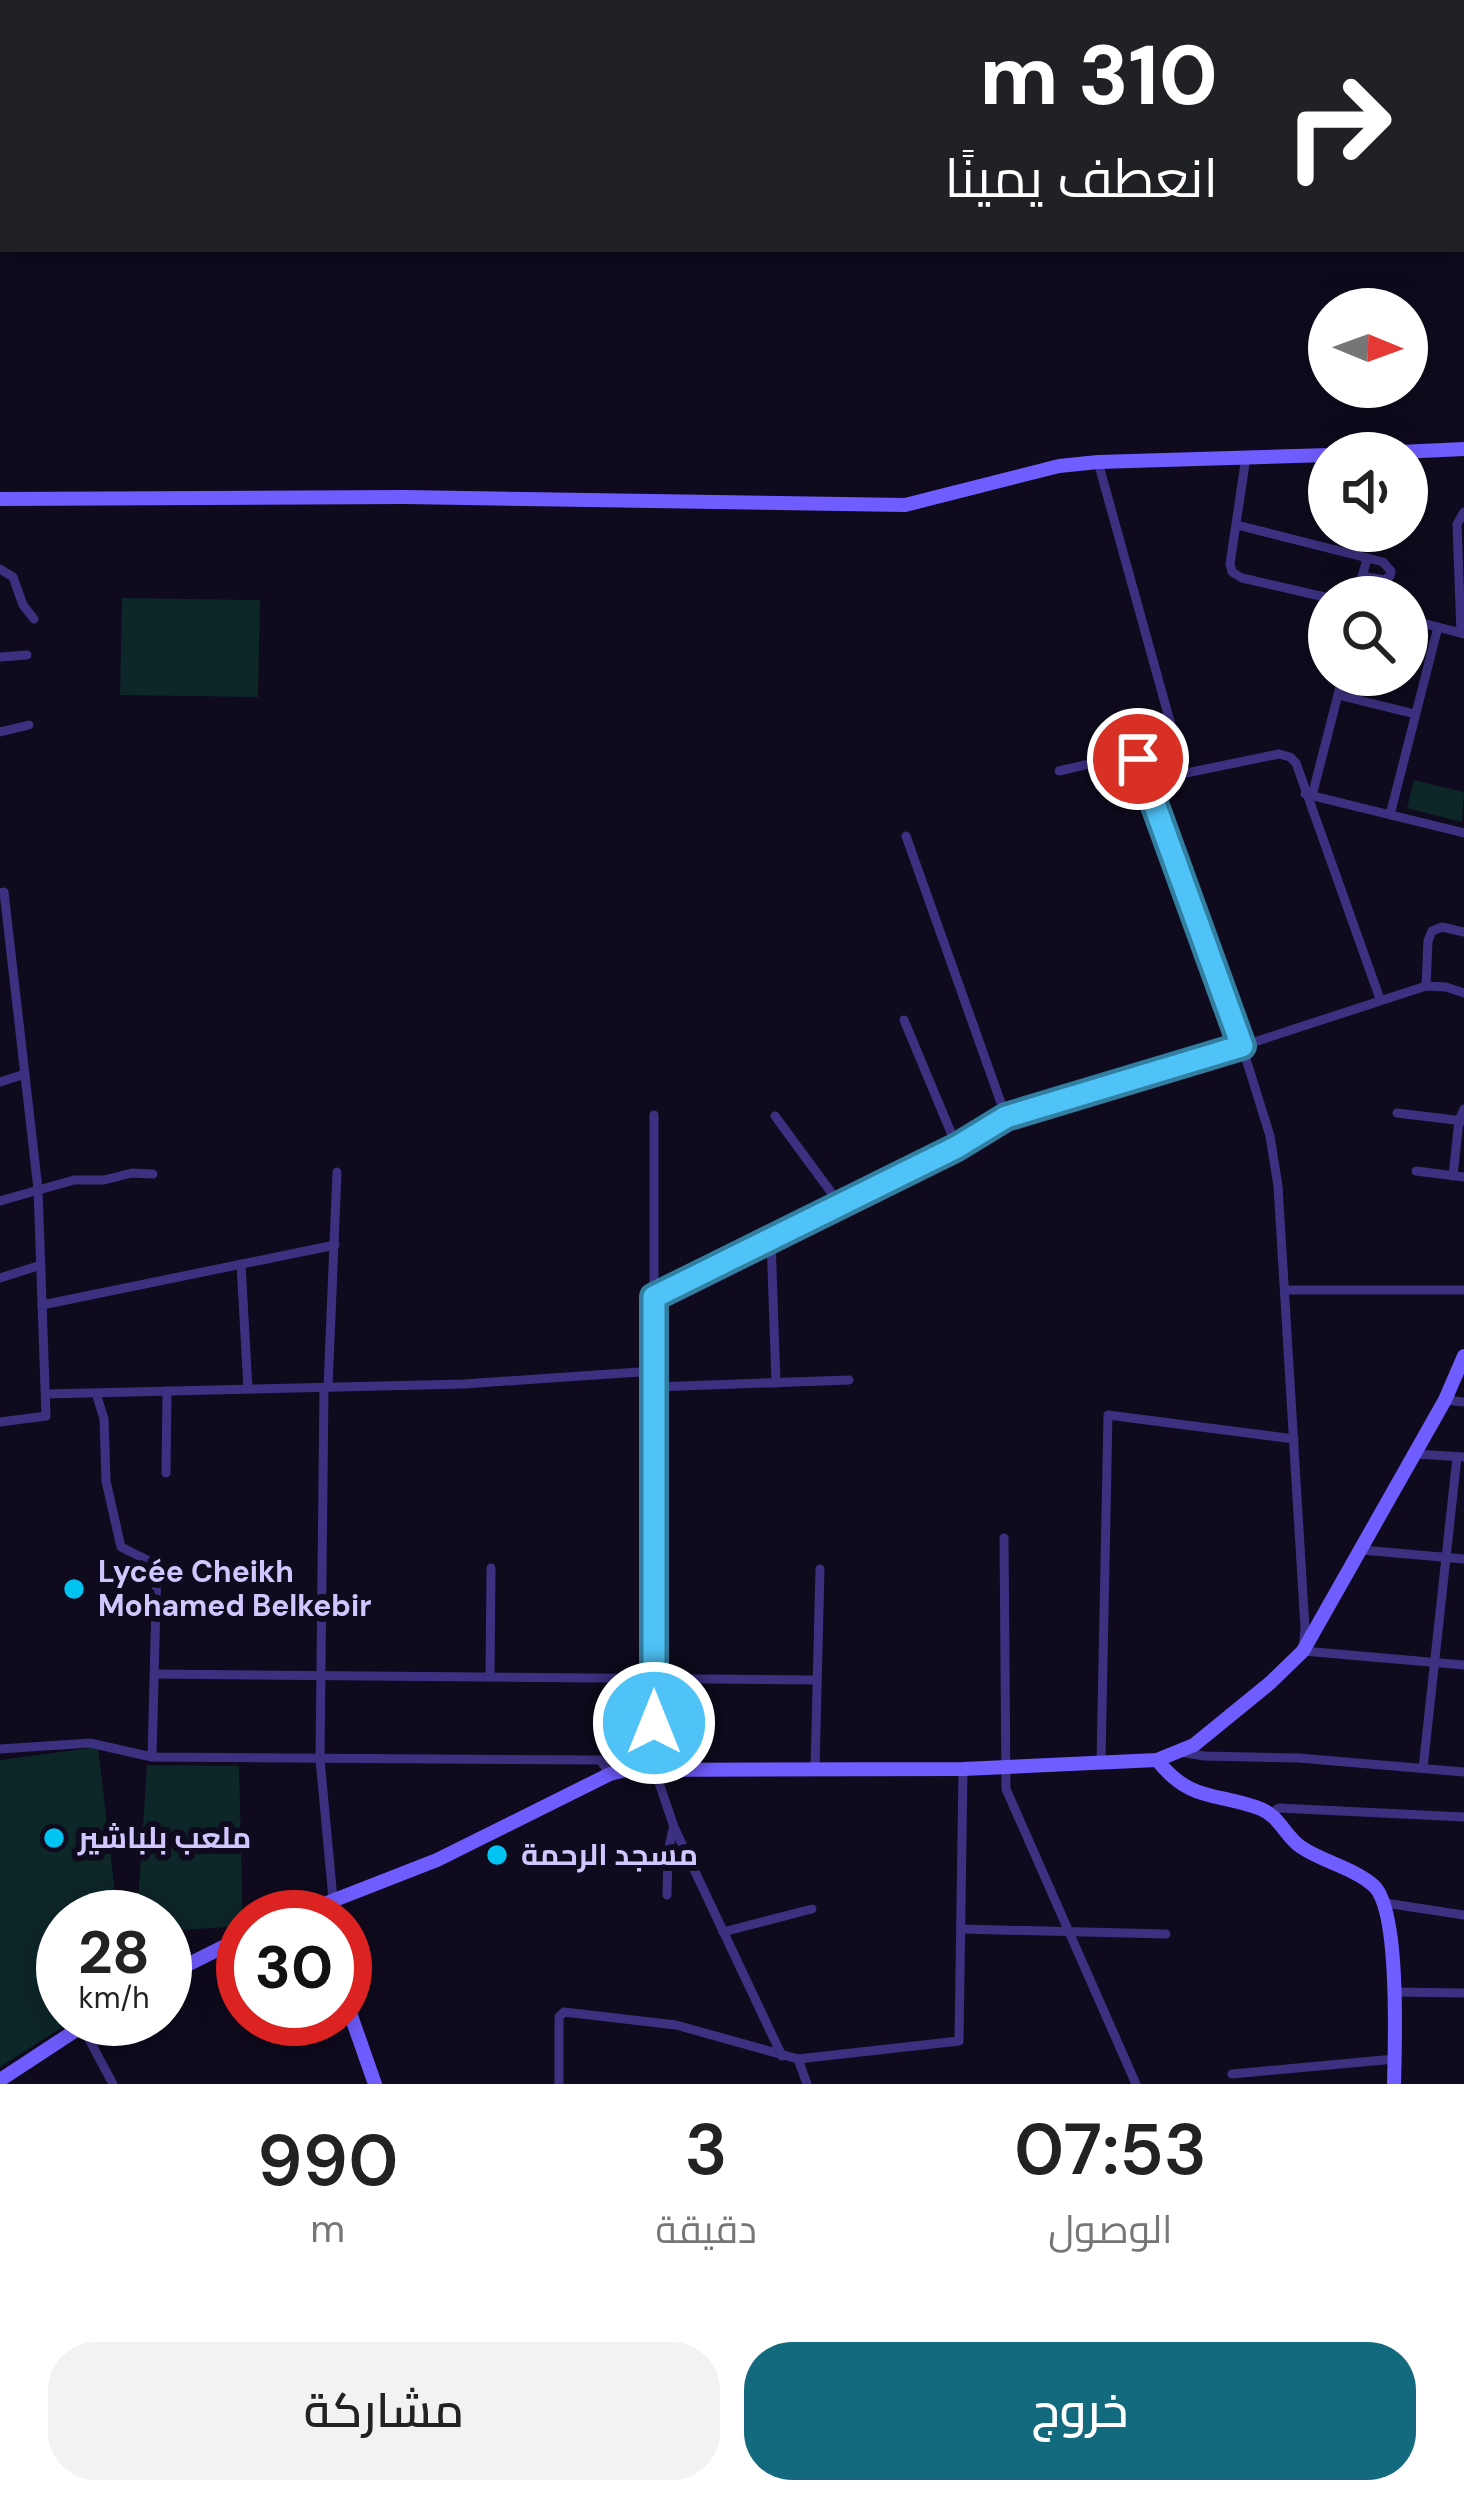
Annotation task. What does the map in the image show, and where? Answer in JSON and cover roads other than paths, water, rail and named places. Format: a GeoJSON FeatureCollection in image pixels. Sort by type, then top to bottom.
{"type":"FeatureCollection","features":[{"type":"Feature","properties":{"kind":"street"},"geometry":{"type":"LineString","coordinates":[[1428,451],[1464,449]]}},
{"type":"Feature","properties":{"kind":"street"},"geometry":{"type":"LineString","coordinates":[[0,499],[405,496],[905,506],[1059,466],[1308,456]]}},
{"type":"Feature","properties":{"kind":"street"},"geometry":{"type":"LineString","coordinates":[[1246,457],[1230,564],[1234,575],[1308,593]]}},
{"type":"Feature","properties":{"kind":"street"},"geometry":{"type":"LineString","coordinates":[[1098,462],[1184,772]]}},
{"type":"Feature","properties":{"kind":"street"},"geometry":{"type":"LineString","coordinates":[[1428,624],[1462,634],[1456,528],[1464,512]]}},
{"type":"Feature","properties":{"kind":"street"},"geometry":{"type":"LineString","coordinates":[[1237,525],[1386,563],[1388,576]]}},
{"type":"Feature","properties":{"kind":"street"},"geometry":{"type":"LineString","coordinates":[[1362,576],[1367,558]]}},
{"type":"Feature","properties":{"kind":"street"},"geometry":{"type":"LineString","coordinates":[[0,569],[14,577],[34,620]]}},
{"type":"Feature","properties":{"kind":"street"},"geometry":{"type":"LineString","coordinates":[[1390,814],[1438,627]]}},
{"type":"Feature","properties":{"kind":"street"},"geometry":{"type":"LineString","coordinates":[[0,657],[27,655]]}},
{"type":"Feature","properties":{"kind":"street"},"geometry":{"type":"LineString","coordinates":[[1309,795],[1337,696]]}},
{"type":"Feature","properties":{"kind":"street"},"geometry":{"type":"LineString","coordinates":[[1346,696],[1415,714]]}},
{"type":"Feature","properties":{"kind":"street"},"geometry":{"type":"LineString","coordinates":[[0,732],[28,725]]}},
{"type":"Feature","properties":{"kind":"street"},"geometry":{"type":"LineString","coordinates":[[1147,781],[1283,754],[1296,763],[1379,999]]}},
{"type":"Feature","properties":{"kind":"street"},"geometry":{"type":"LineString","coordinates":[[1059,771],[1131,755],[1140,762],[1270,1136],[1285,1290],[1304,1651]]}},
{"type":"Feature","properties":{"kind":"street"},"geometry":{"type":"LineString","coordinates":[[1309,795],[1464,832]]}},
{"type":"Feature","properties":{"kind":"street"},"geometry":{"type":"LineString","coordinates":[[906,836],[1006,1117]]}},
{"type":"Feature","properties":{"kind":"street"},"geometry":{"type":"LineString","coordinates":[[0,893],[4,892],[38,1189],[46,1394],[46,1416],[0,1422]]}},
{"type":"Feature","properties":{"kind":"street"},"geometry":{"type":"LineString","coordinates":[[1426,986],[1432,931],[1442,927],[1464,932]]}},
{"type":"Feature","properties":{"kind":"street"},"geometry":{"type":"LineString","coordinates":[[0,970],[13,966]]}},
{"type":"Feature","properties":{"kind":"street"},"geometry":{"type":"LineString","coordinates":[[654,1297],[957,1147],[1006,1117],[1426,986],[1464,993]]}},
{"type":"Feature","properties":{"kind":"street"},"geometry":{"type":"LineString","coordinates":[[904,1020],[957,1147]]}},
{"type":"Feature","properties":{"kind":"street"},"geometry":{"type":"LineString","coordinates":[[0,1082],[25,1074]]}},
{"type":"Feature","properties":{"kind":"street"},"geometry":{"type":"LineString","coordinates":[[1417,1172],[1458,1176],[1464,1108]]}},
{"type":"Feature","properties":{"kind":"street"},"geometry":{"type":"LineString","coordinates":[[1396,1113],[1462,1120]]}},
{"type":"Feature","properties":{"kind":"street"},"geometry":{"type":"LineString","coordinates":[[654,1115],[654,1768],[674,1828],[782,2056]]}},
{"type":"Feature","properties":{"kind":"street"},"geometry":{"type":"LineString","coordinates":[[775,1116],[839,1203]]}},
{"type":"Feature","properties":{"kind":"street"},"geometry":{"type":"LineString","coordinates":[[332,1890],[320,1759],[326,1388],[337,1172]]}},
{"type":"Feature","properties":{"kind":"street"},"geometry":{"type":"LineString","coordinates":[[0,1201],[74,1180],[154,1174]]}},
{"type":"Feature","properties":{"kind":"street"},"geometry":{"type":"LineString","coordinates":[[771,1240],[776,1382]]}},
{"type":"Feature","properties":{"kind":"street"},"geometry":{"type":"LineString","coordinates":[[42,1305],[335,1245]]}},
{"type":"Feature","properties":{"kind":"street"},"geometry":{"type":"LineString","coordinates":[[241,1264],[248,1389]]}},
{"type":"Feature","properties":{"kind":"street"},"geometry":{"type":"LineString","coordinates":[[0,1278],[41,1265]]}},
{"type":"Feature","properties":{"kind":"street"},"geometry":{"type":"LineString","coordinates":[[1285,1290],[1464,1290]]}},
{"type":"Feature","properties":{"kind":"street"},"geometry":{"type":"LineString","coordinates":[[357,1890],[437,1860],[610,1774],[654,1768],[963,1769],[1157,1760],[1180,1752],[1304,1651],[1445,1400],[1464,1355]]}},
{"type":"Feature","properties":{"kind":"street"},"geometry":{"type":"LineString","coordinates":[[46,1394],[464,1384],[654,1371]]}},
{"type":"Feature","properties":{"kind":"street"},"geometry":{"type":"LineString","coordinates":[[654,1388],[849,1379]]}},
{"type":"Feature","properties":{"kind":"street"},"geometry":{"type":"LineString","coordinates":[[166,1473],[167,1391]]}},
{"type":"Feature","properties":{"kind":"street"},"geometry":{"type":"LineString","coordinates":[[96,1393],[104,1419],[106,1481],[121,1546],[157,1565],[152,1757]]}},
{"type":"Feature","properties":{"kind":"street"},"geometry":{"type":"LineString","coordinates":[[1445,1400],[1464,1402]]}},
{"type":"Feature","properties":{"kind":"street"},"geometry":{"type":"LineString","coordinates":[[1101,1761],[1108,1415],[1294,1439]]}},
{"type":"Feature","properties":{"kind":"street"},"geometry":{"type":"LineString","coordinates":[[1415,1454],[1461,1457],[1423,1768]]}},
{"type":"Feature","properties":{"kind":"street"},"geometry":{"type":"LineString","coordinates":[[1004,1538],[1006,1790],[1136,2084]]}},
{"type":"Feature","properties":{"kind":"street"},"geometry":{"type":"LineString","coordinates":[[1362,1550],[1464,1559]]}},
{"type":"Feature","properties":{"kind":"street"},"geometry":{"type":"LineString","coordinates":[[490,1677],[491,1568]]}},
{"type":"Feature","properties":{"kind":"street"},"geometry":{"type":"LineString","coordinates":[[815,1769],[820,1569]]}},
{"type":"Feature","properties":{"kind":"street"},"geometry":{"type":"LineString","coordinates":[[1304,1651],[1464,1665]]}},
{"type":"Feature","properties":{"kind":"street"},"geometry":{"type":"LineString","coordinates":[[154,1674],[818,1680]]}},
{"type":"Feature","properties":{"kind":"street"},"geometry":{"type":"LineString","coordinates":[[0,1749],[90,1743],[152,1757],[600,1760],[610,1774]]}},
{"type":"Feature","properties":{"kind":"street"},"geometry":{"type":"LineString","coordinates":[[1180,1752],[1464,1772]]}},
{"type":"Feature","properties":{"kind":"street"},"geometry":{"type":"LineString","coordinates":[[1157,1760],[1170,1777],[1194,1791],[1270,1814],[1299,1846],[1378,1890],[1388,1916],[1394,2084]]}},
{"type":"Feature","properties":{"kind":"street"},"geometry":{"type":"LineString","coordinates":[[560,2084],[559,2017],[564,2012],[676,2025],[798,2060],[959,2041],[963,1769]]}},
{"type":"Feature","properties":{"kind":"street"},"geometry":{"type":"LineString","coordinates":[[1270,1814],[1279,1808],[1464,1817]]}},
{"type":"Feature","properties":{"kind":"street"},"geometry":{"type":"LineString","coordinates":[[667,1895],[674,1828]]}},
{"type":"Feature","properties":{"kind":"street"},"geometry":{"type":"LineString","coordinates":[[1384,1903],[1464,1915]]}},
{"type":"Feature","properties":{"kind":"street"},"geometry":{"type":"LineString","coordinates":[[723,1932],[812,1909]]}},
{"type":"Feature","properties":{"kind":"street"},"geometry":{"type":"LineString","coordinates":[[961,1929],[1166,1934]]}},
{"type":"Feature","properties":{"kind":"street"},"geometry":{"type":"LineString","coordinates":[[1394,1992],[1464,1994]]}},
{"type":"Feature","properties":{"kind":"street"},"geometry":{"type":"LineString","coordinates":[[0,2080],[52,2046]]}},
{"type":"Feature","properties":{"kind":"street"},"geometry":{"type":"LineString","coordinates":[[97,2046],[113,2084]]}},
{"type":"Feature","properties":{"kind":"street"},"geometry":{"type":"LineString","coordinates":[[362,2046],[375,2084]]}},
{"type":"Feature","properties":{"kind":"street"},"geometry":{"type":"LineString","coordinates":[[1232,2074],[1395,2059]]}},
{"type":"Feature","properties":{"kind":"street"},"geometry":{"type":"LineString","coordinates":[[798,2060],[806,2084]]}},
{"type":"Feature","properties":{"kind":"place","name":"Lycée Cheikh Mohamed Belkebir"},"geometry":{"type":"Point","coordinates":[74,1589]}},
{"type":"Feature","properties":{"kind":"place","name":"ملعب بلباشير"},"geometry":{"type":"Point","coordinates":[54,1838]}},
{"type":"Feature","properties":{"kind":"place","name":"مسجد الرحمة"},"geometry":{"type":"Point","coordinates":[497,1855]}}]}
